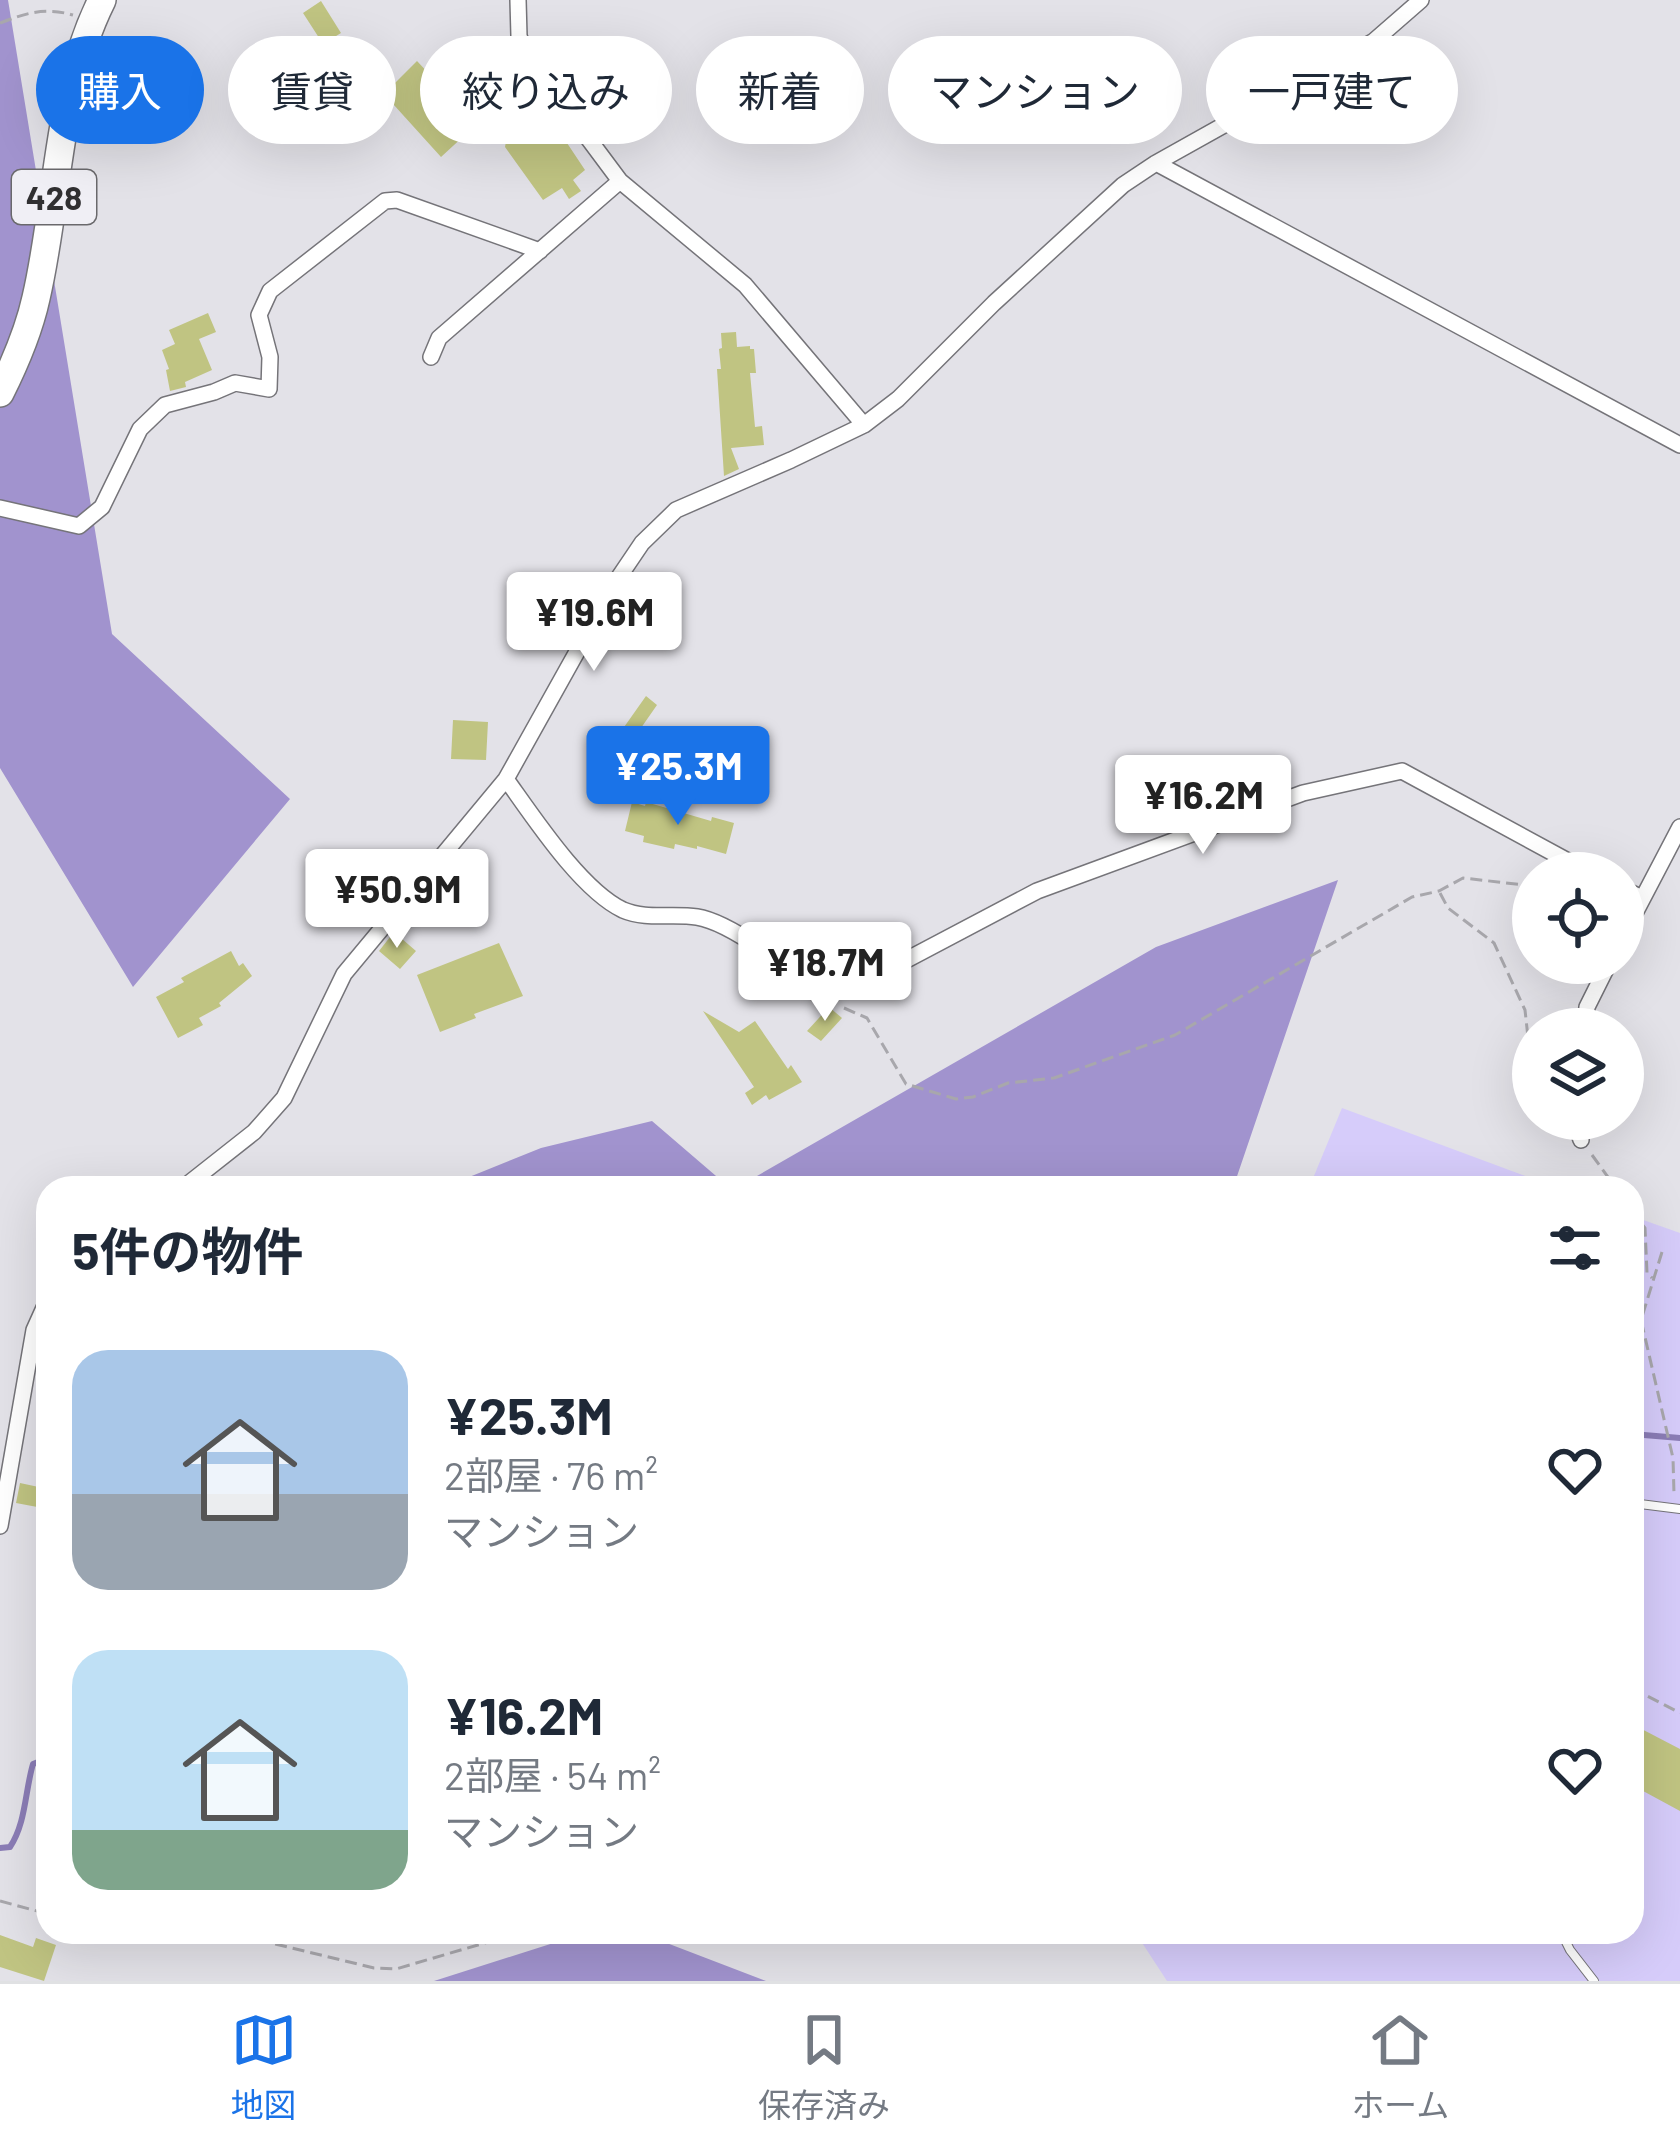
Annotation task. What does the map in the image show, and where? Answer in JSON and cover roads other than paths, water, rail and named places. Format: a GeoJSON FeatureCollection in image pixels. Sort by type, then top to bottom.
{"type":"FeatureCollection","features":[{"type":"Feature","properties":{"kind":"highway","name":"428"},"geometry":{"type":"LineString","coordinates":[[0,393],[36,302],[68,97],[97,10]]}},
{"type":"Feature","properties":{"kind":"street"},"geometry":{"type":"LineString","coordinates":[[518,0],[518,36],[526,55],[620,181],[745,285],[864,425]]}},
{"type":"Feature","properties":{"kind":"street"},"geometry":{"type":"LineString","coordinates":[[198,1176],[254,1132],[284,1098],[344,974],[506,779],[617,580],[642,543],[676,510],[864,425],[898,399],[994,302],[1123,185],[1374,41],[1421,0]]}},
{"type":"Feature","properties":{"kind":"street"},"geometry":{"type":"LineString","coordinates":[[1156,163],[1680,445]]}},
{"type":"Feature","properties":{"kind":"street"},"geometry":{"type":"LineString","coordinates":[[431,357],[439,338],[620,181]]}},
{"type":"Feature","properties":{"kind":"street"},"geometry":{"type":"LineString","coordinates":[[0,508],[80,526],[102,507],[140,429],[165,405],[235,383],[268,389],[270,358],[259,314],[270,290],[385,201],[397,200],[540,251]]}},
{"type":"Feature","properties":{"kind":"street"},"geometry":{"type":"LineString","coordinates":[[506,779],[594,892],[637,914],[699,917],[723,926],[807,983],[820,997],[874,977],[1037,891],[1303,793],[1402,770],[1552,852]]}},
{"type":"Feature","properties":{"kind":"street"},"geometry":{"type":"LineString","coordinates":[[1644,894],[1680,827]]}},
{"type":"Feature","properties":{"kind":"street"},"geometry":{"type":"LineString","coordinates":[[0,1526],[36,1326]]}},
{"type":"Feature","properties":{"kind":"lane"},"geometry":{"type":"LineString","coordinates":[[1644,1504],[1677,1508]]}},
{"type":"Feature","properties":{"kind":"lane"},"geometry":{"type":"LineString","coordinates":[[1567,1944],[1594,1981]]}},
{"type":"Feature","properties":{"kind":"waterway"},"geometry":{"type":"LineString","coordinates":[[1644,1435],[1680,1438]]}},
{"type":"Feature","properties":{"kind":"waterway"},"geometry":{"type":"LineString","coordinates":[[0,1848],[10,1847],[19,1828],[36,1763]]}}]}
